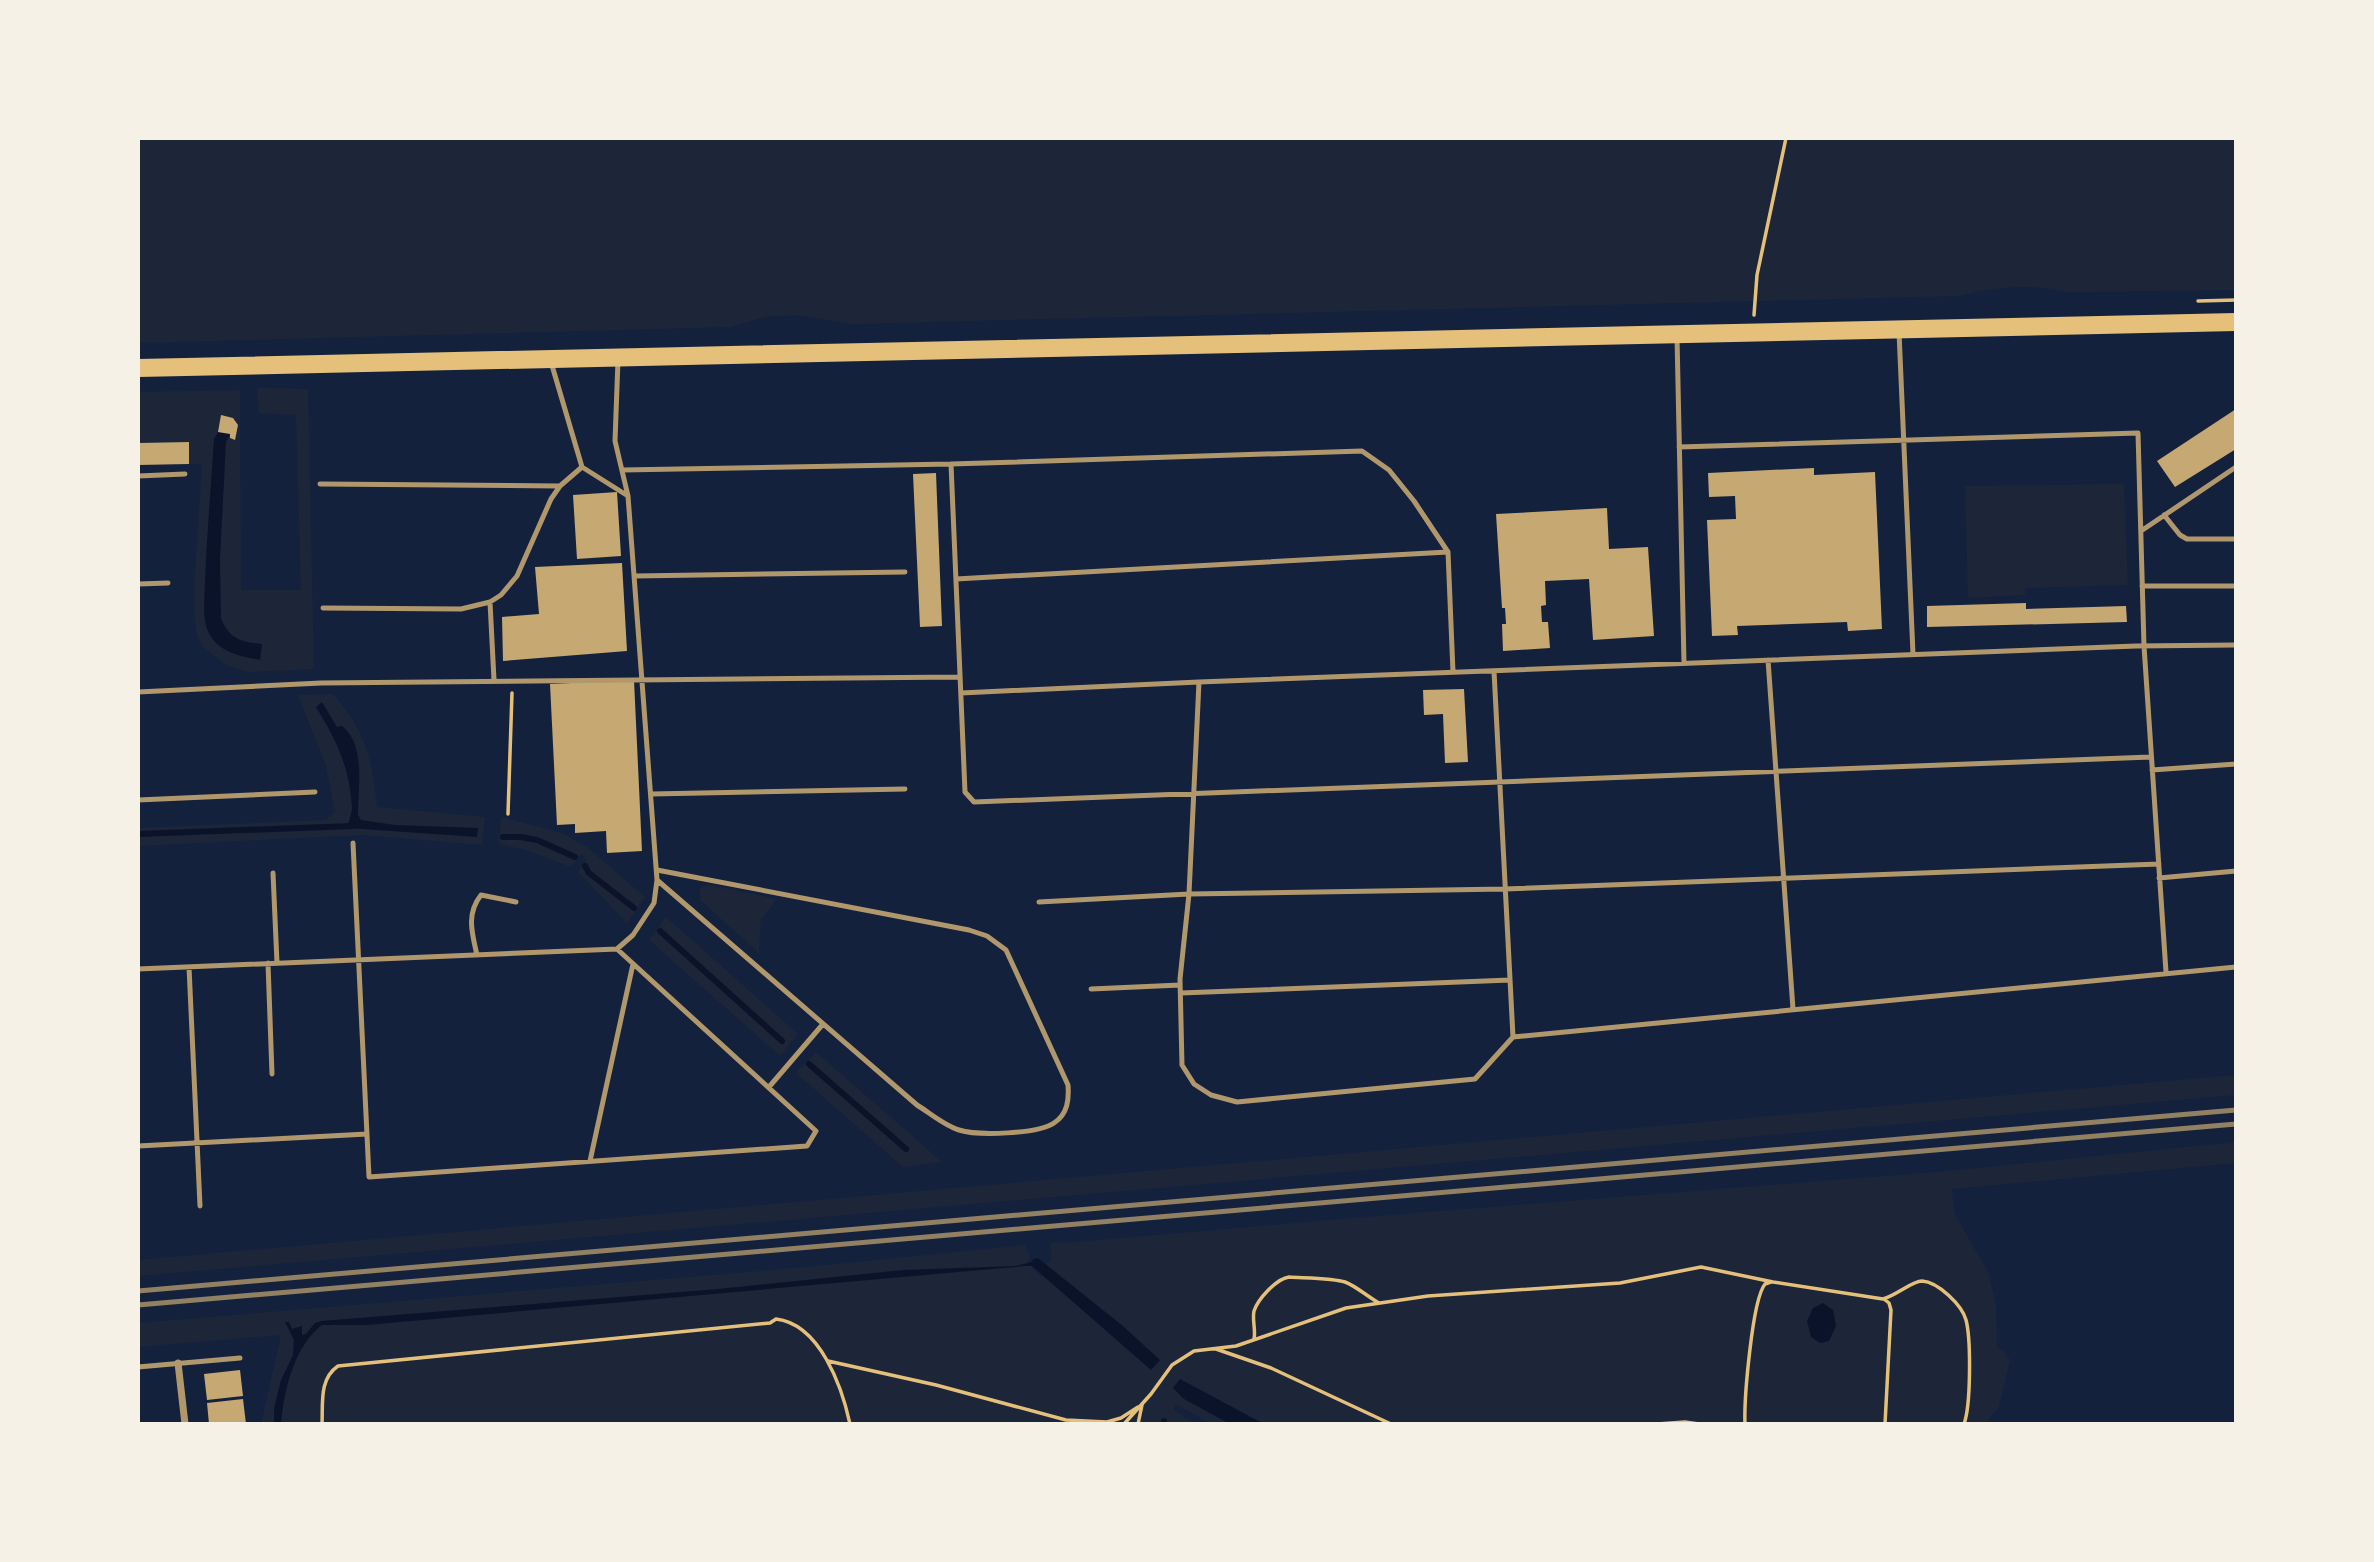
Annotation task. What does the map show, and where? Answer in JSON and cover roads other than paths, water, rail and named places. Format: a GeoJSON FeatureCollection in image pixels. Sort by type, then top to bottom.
{"type":"FeatureCollection","features":[{"type":"Feature","properties":{"kind":"main road"},"geometry":{"type":"LineString","coordinates":[[138,368],[2236,322]]}},
{"type":"Feature","properties":{"kind":"street"},"geometry":{"type":"LineString","coordinates":[[178,1363],[186,1424]]}},
{"type":"Feature","properties":{"kind":"lane"},"geometry":{"type":"LineString","coordinates":[[1899,329],[1913,654]]}},
{"type":"Feature","properties":{"kind":"lane"},"geometry":{"type":"LineString","coordinates":[[1677,334],[1684,663]]}},
{"type":"Feature","properties":{"kind":"lane"},"geometry":{"type":"LineString","coordinates":[[138,969],[617,949],[633,935],[654,903],[657,870],[628,496],[615,441],[618,357]]}},
{"type":"Feature","properties":{"kind":"lane"},"geometry":{"type":"LineString","coordinates":[[550,359],[582,467],[628,496]]}},
{"type":"Feature","properties":{"kind":"lane"},"geometry":{"type":"LineString","coordinates":[[1679,447],[2138,433],[2144,646],[2166,972]]}},
{"type":"Feature","properties":{"kind":"lane"},"geometry":{"type":"LineString","coordinates":[[622,470],[951,464],[1362,451],[1389,470],[1414,501],[1448,552],[1453,672]]}},
{"type":"Feature","properties":{"kind":"lane"},"geometry":{"type":"LineString","coordinates":[[951,464],[965,792],[974,802],[2151,757]]}},
{"type":"Feature","properties":{"kind":"lane"},"geometry":{"type":"LineString","coordinates":[[323,608],[461,609],[490,602],[501,595],[517,576],[546,509],[560,486],[582,467]]}},
{"type":"Feature","properties":{"kind":"lane"},"geometry":{"type":"LineString","coordinates":[[2141,531],[2236,467]]}},
{"type":"Feature","properties":{"kind":"lane"},"geometry":{"type":"LineString","coordinates":[[138,476],[185,474]]}},
{"type":"Feature","properties":{"kind":"lane"},"geometry":{"type":"LineString","coordinates":[[320,484],[560,486]]}},
{"type":"Feature","properties":{"kind":"lane"},"geometry":{"type":"LineString","coordinates":[[2164,515],[2180,535],[2188,539],[2236,539]]}},
{"type":"Feature","properties":{"kind":"lane"},"geometry":{"type":"LineString","coordinates":[[956,579],[1448,552]]}},
{"type":"Feature","properties":{"kind":"lane"},"geometry":{"type":"LineString","coordinates":[[635,576],[905,572]]}},
{"type":"Feature","properties":{"kind":"lane"},"geometry":{"type":"LineString","coordinates":[[138,584],[168,583]]}},
{"type":"Feature","properties":{"kind":"lane"},"geometry":{"type":"LineString","coordinates":[[2142,586],[2236,586]]}},
{"type":"Feature","properties":{"kind":"lane"},"geometry":{"type":"LineString","coordinates":[[490,602],[494,680]]}},
{"type":"Feature","properties":{"kind":"lane"},"geometry":{"type":"LineString","coordinates":[[961,693],[1913,654],[2236,645]]}},
{"type":"Feature","properties":{"kind":"lane"},"geometry":{"type":"LineString","coordinates":[[1768,660],[1793,1009]]}},
{"type":"Feature","properties":{"kind":"lane"},"geometry":{"type":"LineString","coordinates":[[1494,671],[1513,1037]]}},
{"type":"Feature","properties":{"kind":"lane"},"geometry":{"type":"LineString","coordinates":[[138,692],[321,683],[960,677]]}},
{"type":"Feature","properties":{"kind":"lane"},"geometry":{"type":"LineString","coordinates":[[1199,682],[1189,894],[1180,985],[1182,1065],[1194,1084],[1211,1095],[1237,1102],[1475,1079],[1513,1037],[2236,967]]}},
{"type":"Feature","properties":{"kind":"lane"},"geometry":{"type":"LineString","coordinates":[[2152,770],[2236,764]]}},
{"type":"Feature","properties":{"kind":"lane"},"geometry":{"type":"LineString","coordinates":[[651,794],[905,789]]}},
{"type":"Feature","properties":{"kind":"lane"},"geometry":{"type":"LineString","coordinates":[[138,800],[315,792]]}},
{"type":"Feature","properties":{"kind":"lane"},"geometry":{"type":"LineString","coordinates":[[353,844],[369,1177],[807,1146],[816,1131],[617,949]]}},
{"type":"Feature","properties":{"kind":"lane"},"geometry":{"type":"LineString","coordinates":[[1039,902],[1189,894],[1505,889],[2158,864]]}},
{"type":"Feature","properties":{"kind":"lane"},"geometry":{"type":"LineString","coordinates":[[657,870],[970,930],[987,936],[1006,950],[1068,1084],[1069,1101],[1062,1115],[1053,1124],[1020,1131],[982,1134],[957,1129],[917,1105],[657,880]]}},
{"type":"Feature","properties":{"kind":"lane"},"geometry":{"type":"LineString","coordinates":[[2159,878],[2236,871]]}},
{"type":"Feature","properties":{"kind":"lane"},"geometry":{"type":"LineString","coordinates":[[273,873],[277,963]]}},
{"type":"Feature","properties":{"kind":"lane"},"geometry":{"type":"LineString","coordinates":[[477,955],[470,922],[474,904],[481,895],[516,901]]}},
{"type":"Feature","properties":{"kind":"lane"},"geometry":{"type":"LineString","coordinates":[[268,964],[272,1074]]}},
{"type":"Feature","properties":{"kind":"lane"},"geometry":{"type":"LineString","coordinates":[[590,1161],[633,964]]}},
{"type":"Feature","properties":{"kind":"lane"},"geometry":{"type":"LineString","coordinates":[[189,967],[200,1206]]}},
{"type":"Feature","properties":{"kind":"lane"},"geometry":{"type":"LineString","coordinates":[[1181,993],[1510,980]]}},
{"type":"Feature","properties":{"kind":"lane"},"geometry":{"type":"LineString","coordinates":[[1091,989],[1180,985]]}},
{"type":"Feature","properties":{"kind":"lane"},"geometry":{"type":"LineString","coordinates":[[769,1087],[823,1024]]}},
{"type":"Feature","properties":{"kind":"lane"},"geometry":{"type":"LineString","coordinates":[[138,1146],[367,1135]]}},
{"type":"Feature","properties":{"kind":"lane"},"geometry":{"type":"LineString","coordinates":[[138,1367],[240,1358]]}},
{"type":"Feature","properties":{"kind":"waterway"},"geometry":{"type":"LineString","coordinates":[[138,834],[353,826]]}},
{"type":"Feature","properties":{"kind":"waterway"},"geometry":{"type":"LineString","coordinates":[[503,837],[537,840],[575,857]]}},
{"type":"Feature","properties":{"kind":"waterway"},"geometry":{"type":"LineString","coordinates":[[585,866],[589,873],[634,908]]}},
{"type":"Feature","properties":{"kind":"waterway"},"geometry":{"type":"LineString","coordinates":[[660,931],[782,1041]]}},
{"type":"Feature","properties":{"kind":"waterway"},"geometry":{"type":"LineString","coordinates":[[809,1064],[906,1149]]}},
{"type":"Feature","properties":{"kind":"railway"},"geometry":{"type":"LineString","coordinates":[[138,1291],[2236,1110]]}},
{"type":"Feature","properties":{"kind":"railway"},"geometry":{"type":"LineString","coordinates":[[138,1305],[2236,1124]]}}]}
